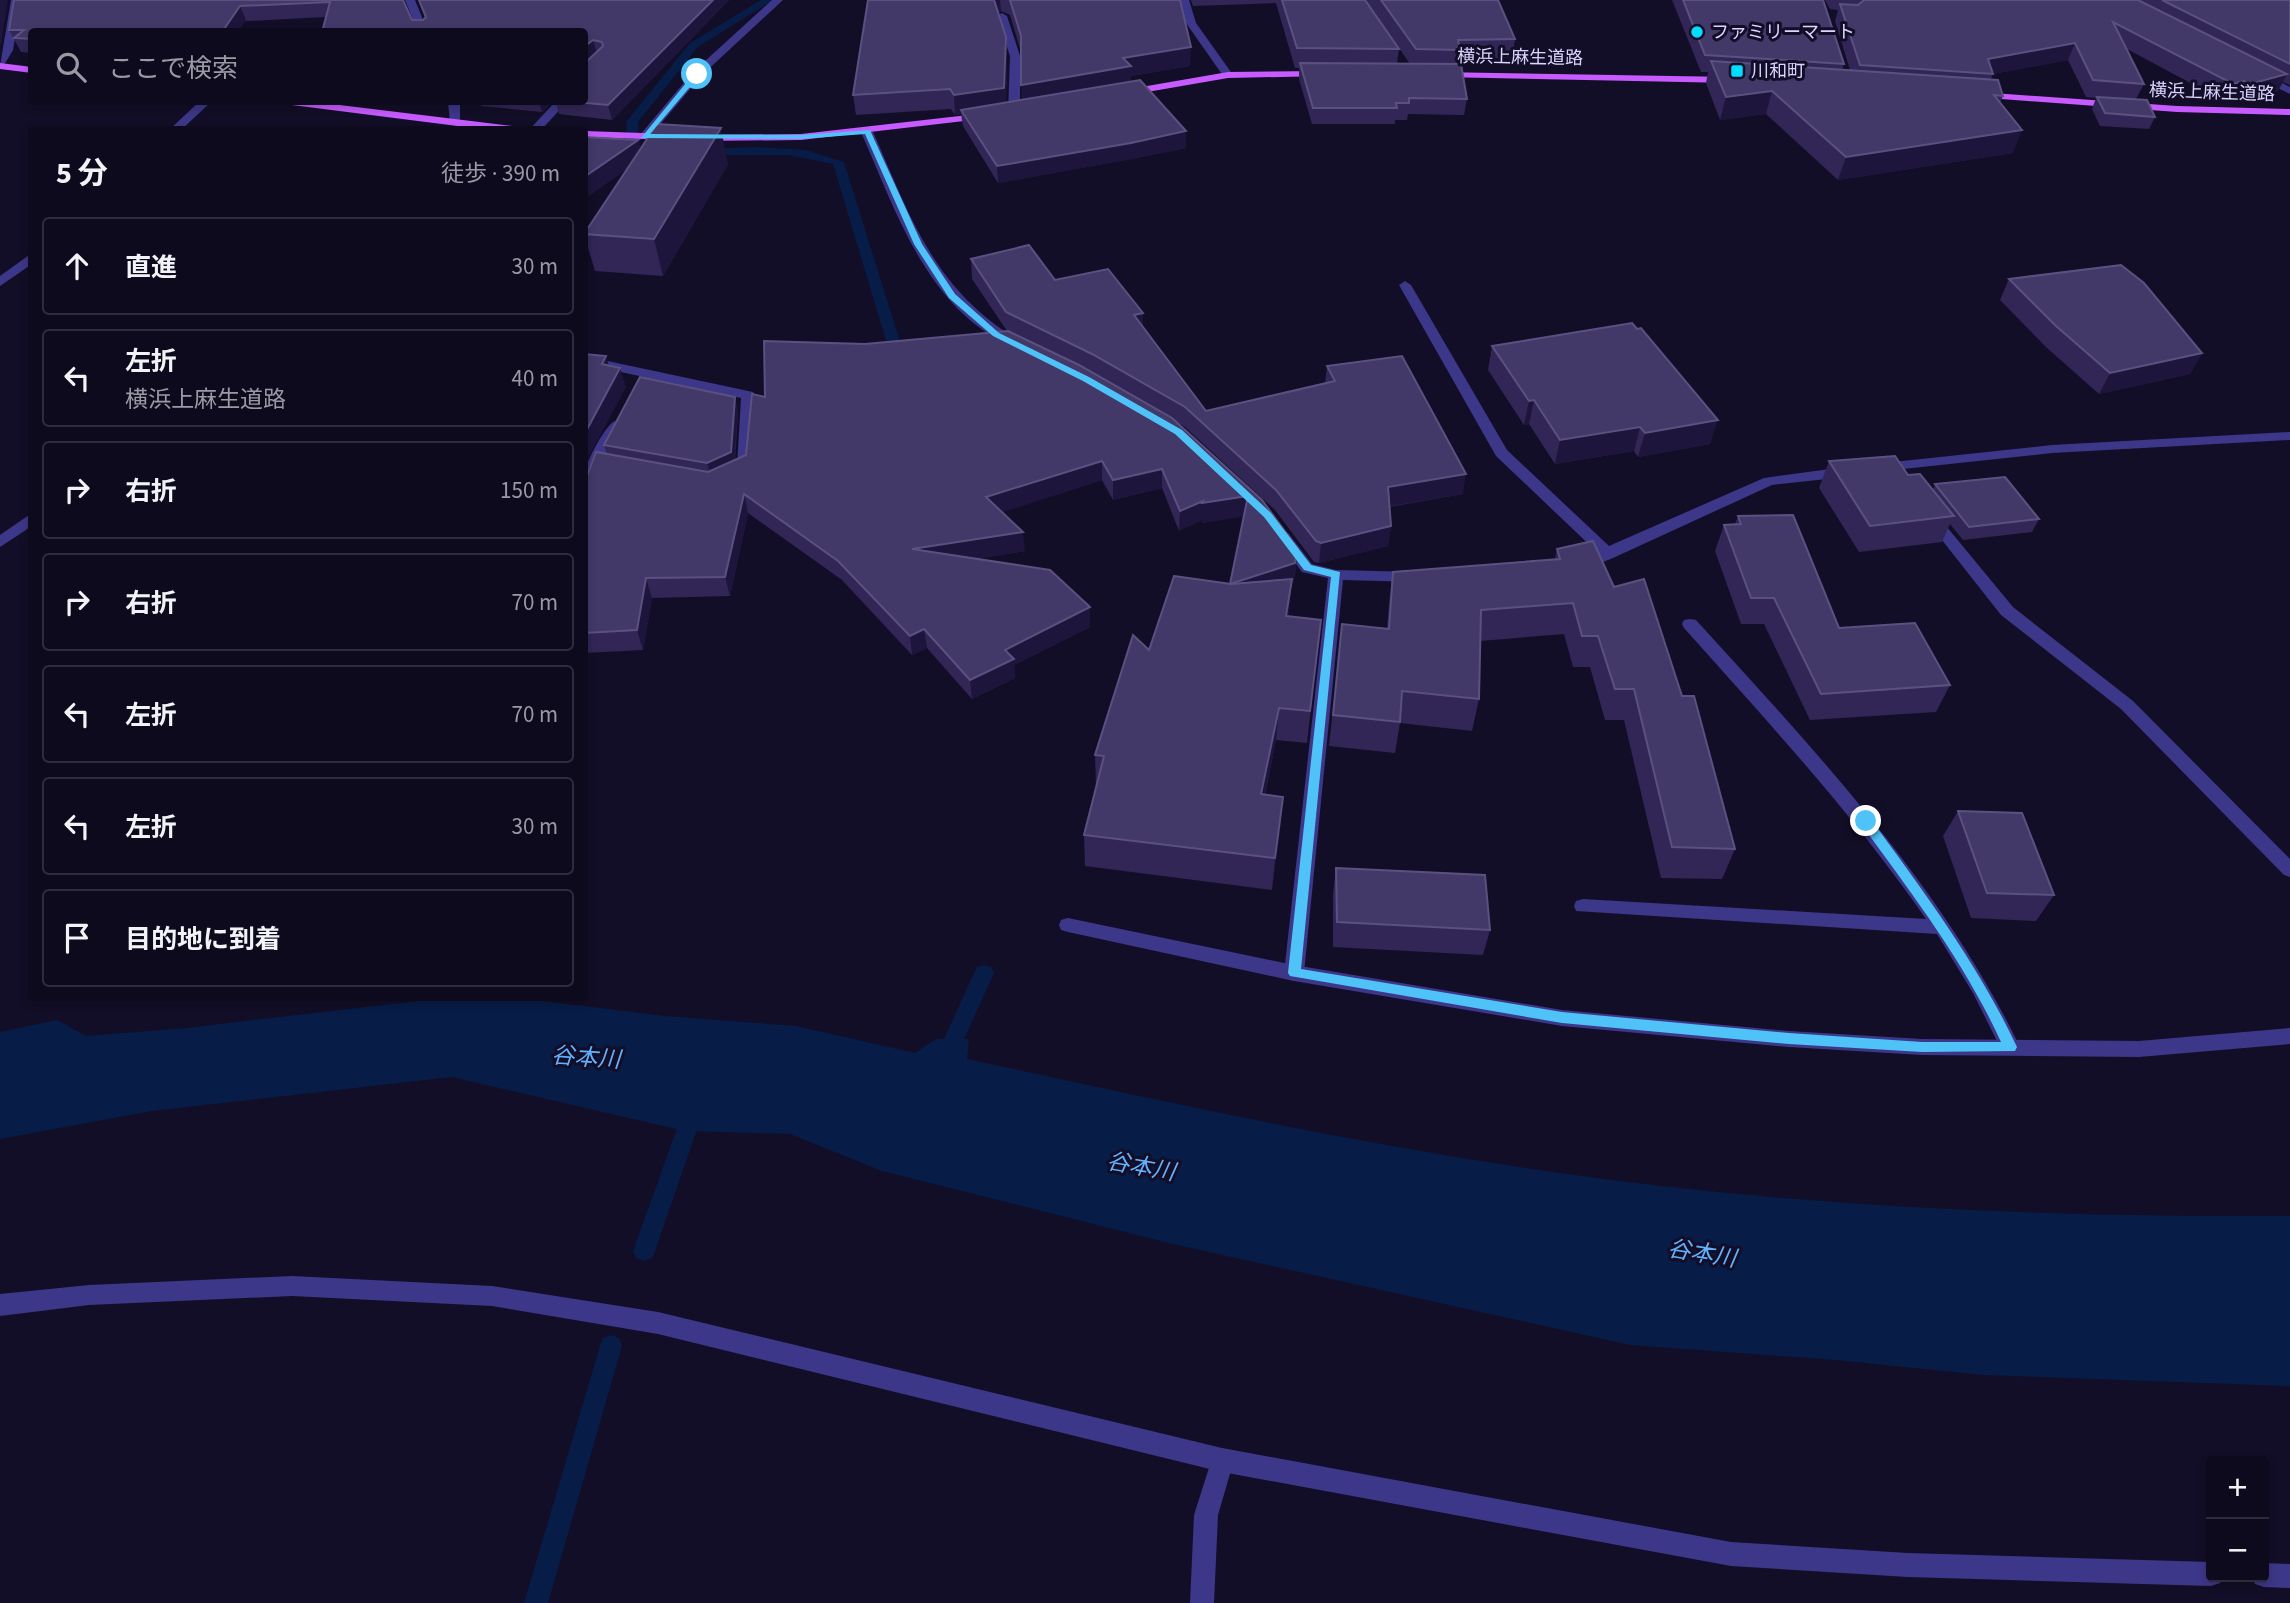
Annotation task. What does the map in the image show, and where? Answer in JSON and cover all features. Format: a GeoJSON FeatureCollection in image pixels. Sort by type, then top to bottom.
{"type":"FeatureCollection","features":[{"type":"Feature","properties":{"kind":"main road"},"geometry":{"type":"LineString","coordinates":[[0,65],[28,69]]}},
{"type":"Feature","properties":{"kind":"main road"},"geometry":{"type":"LineString","coordinates":[[1116,94],[1228,75],[1334,74]]}},
{"type":"Feature","properties":{"kind":"main road","name":"横浜上麻生道路"},"geometry":{"type":"LineString","coordinates":[[1435,74],[1743,80]]}},
{"type":"Feature","properties":{"kind":"main road","name":"横浜上麻生道路"},"geometry":{"type":"LineString","coordinates":[[1963,94],[2177,109],[2290,112]]}},
{"type":"Feature","properties":{"kind":"main road"},"geometry":{"type":"LineString","coordinates":[[315,105],[484,126]]}},
{"type":"Feature","properties":{"kind":"main road"},"geometry":{"type":"LineString","coordinates":[[588,134],[801,137],[867,132],[1027,110]]}},
{"type":"Feature","properties":{"kind":"street"},"geometry":{"type":"LineString","coordinates":[[0,65],[8,50],[16,0]]}},
{"type":"Feature","properties":{"kind":"street"},"geometry":{"type":"LineString","coordinates":[[410,0],[421,28]]}},
{"type":"Feature","properties":{"kind":"street"},"geometry":{"type":"LineString","coordinates":[[639,136],[697,74],[778,0]]}},
{"type":"Feature","properties":{"kind":"street"},"geometry":{"type":"LineString","coordinates":[[1184,0],[1191,23],[1228,75]]}},
{"type":"Feature","properties":{"kind":"street"},"geometry":{"type":"LineString","coordinates":[[1002,16],[1015,56],[1014,113]]}},
{"type":"Feature","properties":{"kind":"street"},"geometry":{"type":"LineString","coordinates":[[2252,72],[2290,90]]}},
{"type":"Feature","properties":{"kind":"street"},"geometry":{"type":"LineString","coordinates":[[178,126],[202,105]]}},
{"type":"Feature","properties":{"kind":"street"},"geometry":{"type":"LineString","coordinates":[[454,105],[456,123]]}},
{"type":"Feature","properties":{"kind":"street"},"geometry":{"type":"LineString","coordinates":[[538,126],[558,105]]}},
{"type":"Feature","properties":{"kind":"street"},"geometry":{"type":"LineString","coordinates":[[867,132],[918,244],[951,296],[996,335],[1030,351]]}},
{"type":"Feature","properties":{"kind":"street"},"geometry":{"type":"LineString","coordinates":[[0,282],[28,260]]}},
{"type":"Feature","properties":{"kind":"street"},"geometry":{"type":"LineString","coordinates":[[1405,285],[1501,453],[1608,554]]}},
{"type":"Feature","properties":{"kind":"street"},"geometry":{"type":"LineString","coordinates":[[588,361],[640,378],[748,395],[744,469],[723,479]]}},
{"type":"Feature","properties":{"kind":"street"},"geometry":{"type":"LineString","coordinates":[[588,488],[602,464],[625,407]]}},
{"type":"Feature","properties":{"kind":"street"},"geometry":{"type":"LineString","coordinates":[[2290,436],[2052,449],[1887,467],[1917,499],[2007,611],[2127,705],[2290,870]]}},
{"type":"Feature","properties":{"kind":"street"},"geometry":{"type":"LineString","coordinates":[[1562,569],[1587,564],[1769,481],[1856,471]]}},
{"type":"Feature","properties":{"kind":"street"},"geometry":{"type":"LineString","coordinates":[[0,542],[28,521]]}},
{"type":"Feature","properties":{"kind":"street"},"geometry":{"type":"LineString","coordinates":[[1276,526],[1307,568],[1336,575],[1427,578]]}},
{"type":"Feature","properties":{"kind":"street"},"geometry":{"type":"LineString","coordinates":[[1294,973],[1336,575]]}},
{"type":"Feature","properties":{"kind":"street"},"geometry":{"type":"LineString","coordinates":[[1690,624],[1866,821],[1943,927],[1991,1007],[2010,1047]]}},
{"type":"Feature","properties":{"kind":"street"},"geometry":{"type":"LineString","coordinates":[[1583,906],[1943,927]]}},
{"type":"Feature","properties":{"kind":"street"},"geometry":{"type":"LineString","coordinates":[[1068,925],[1294,973],[1562,1018],[1789,1039],[1922,1047],[2139,1049],[2290,1036]]}},
{"type":"Feature","properties":{"kind":"street"},"geometry":{"type":"LineString","coordinates":[[0,1305],[89,1294],[292,1286],[492,1296],[658,1323],[1222,1460],[1731,1554],[1908,1565],[2206,1574]]}},
{"type":"Feature","properties":{"kind":"street"},"geometry":{"type":"LineString","coordinates":[[1202,1603],[1206,1515],[1222,1460]]}},
{"type":"Feature","properties":{"kind":"street"},"geometry":{"type":"LineString","coordinates":[[2269,1575],[2290,1576]]}},
{"type":"Feature","properties":{"kind":"water","name":"谷本川"},"geometry":{"type":"Polygon","coordinates":[[[417,1001],[542,1001],[665,1016],[796,1026],[915,1053],[936,1039],[969,1039],[967,1059],[1259,1121],[1553,1172],[1737,1194],[1921,1208],[2290,1216],[2290,1386],[1983,1375],[1836,1360],[1630,1345],[1173,1244],[882,1171],[790,1134],[685,1131],[452,1077],[152,1111],[0,1139],[0,1032],[57,1020],[86,1036],[186,1028],[417,1001]]]}},
{"type":"Feature","properties":{"kind":"building"},"geometry":{"type":"Polygon","coordinates":[[[14,0],[403,0],[412,20],[423,20],[426,17],[419,0],[713,0],[608,105],[588,103],[588,60],[603,46],[602,42],[593,40],[588,44],[588,28],[323,28],[330,2],[240,6],[225,28],[28,28],[28,39],[14,38],[24,30],[9,30],[14,0]]]}},
{"type":"Feature","properties":{"kind":"building"},"geometry":{"type":"Polygon","coordinates":[[[868,0],[994,0],[1006,37],[1004,88],[954,95],[950,89],[853,95],[868,0]]]}},
{"type":"Feature","properties":{"kind":"building"},"geometry":{"type":"Polygon","coordinates":[[[1010,0],[1180,0],[1191,47],[1123,58],[1131,66],[1021,85],[1021,36],[1010,0]]]}},
{"type":"Feature","properties":{"kind":"building"},"geometry":{"type":"Polygon","coordinates":[[[1282,0],[1365,0],[1399,49],[1297,48],[1282,0]]]}},
{"type":"Feature","properties":{"kind":"building"},"geometry":{"type":"Polygon","coordinates":[[[1381,0],[1498,0],[1515,39],[1458,40],[1460,50],[1416,49],[1381,0]]]}},
{"type":"Feature","properties":{"kind":"building"},"geometry":{"type":"Polygon","coordinates":[[[1683,0],[1823,0],[1844,64],[1705,55],[1683,0]]]}},
{"type":"Feature","properties":{"kind":"building"},"geometry":{"type":"Polygon","coordinates":[[[1864,0],[2138,0],[2287,74],[2250,84],[2244,81],[2233,84],[2113,22],[2144,84],[2093,80],[2075,43],[1988,59],[1993,74],[1860,65],[1840,4],[1858,5],[1864,0]]]}},
{"type":"Feature","properties":{"kind":"building"},"geometry":{"type":"Polygon","coordinates":[[[2162,0],[2290,0],[2290,64],[2162,0]]]}},
{"type":"Feature","properties":{"kind":"building"},"geometry":{"type":"Polygon","coordinates":[[[1711,61],[1998,80],[2003,96],[1994,95],[2022,130],[1846,157],[1772,91],[1726,97],[1711,61]]]}},
{"type":"Feature","properties":{"kind":"building"},"geometry":{"type":"Polygon","coordinates":[[[1300,63],[1461,64],[1467,99],[1409,98],[1409,103],[1396,103],[1397,108],[1313,108],[1300,63]]]}},
{"type":"Feature","properties":{"kind":"building"},"geometry":{"type":"Polygon","coordinates":[[[1140,80],[1186,131],[997,166],[961,110],[1140,80]]]}},
{"type":"Feature","properties":{"kind":"building"},"geometry":{"type":"Polygon","coordinates":[[[2097,97],[2147,100],[2155,117],[2105,113],[2097,97]]]}},
{"type":"Feature","properties":{"kind":"building"},"geometry":{"type":"Polygon","coordinates":[[[657,124],[721,128],[654,239],[588,234],[588,228],[657,124]]]}},
{"type":"Feature","properties":{"kind":"building"},"geometry":{"type":"Polygon","coordinates":[[[588,137],[638,140],[588,174],[588,137]]]}},
{"type":"Feature","properties":{"kind":"building"},"geometry":{"type":"Polygon","coordinates":[[[1029,245],[1055,280],[1108,269],[1143,313],[1134,315],[1206,411],[1335,381],[1327,366],[1402,356],[1466,474],[1388,487],[1391,526],[1321,543],[1316,541],[1276,490],[1185,407],[1092,354],[1006,312],[971,259],[1029,245]]]}},
{"type":"Feature","properties":{"kind":"building"},"geometry":{"type":"Polygon","coordinates":[[[2121,265],[2144,283],[2202,353],[2110,373],[2056,326],[2009,279],[2121,265]]]}},
{"type":"Feature","properties":{"kind":"building"},"geometry":{"type":"Polygon","coordinates":[[[1632,323],[1637,329],[1641,328],[1718,420],[1645,433],[1640,427],[1560,440],[1534,400],[1529,401],[1492,346],[1632,323]]]}},
{"type":"Feature","properties":{"kind":"building"},"geometry":{"type":"Polygon","coordinates":[[[1008,331],[1079,365],[1172,418],[1262,500],[1298,549],[1295,563],[1230,584],[1248,496],[1202,503],[1203,501],[1180,511],[1162,469],[1113,480],[1102,461],[986,497],[1023,532],[912,549],[1050,570],[1090,607],[1005,650],[1014,659],[970,680],[924,629],[910,636],[838,561],[744,494],[725,577],[646,578],[637,630],[588,633],[588,473],[596,452],[708,472],[746,455],[752,394],[765,397],[764,341],[865,344],[1008,331]]]}},
{"type":"Feature","properties":{"kind":"building"},"geometry":{"type":"Polygon","coordinates":[[[588,354],[606,356],[602,364],[620,368],[588,428],[588,354]]]}},
{"type":"Feature","properties":{"kind":"building"},"geometry":{"type":"Polygon","coordinates":[[[640,377],[735,397],[731,452],[707,463],[604,445],[640,377]]]}},
{"type":"Feature","properties":{"kind":"building"},"geometry":{"type":"Polygon","coordinates":[[[1895,456],[1908,475],[1920,474],[1954,516],[1870,526],[1829,461],[1895,456]]]}},
{"type":"Feature","properties":{"kind":"building"},"geometry":{"type":"Polygon","coordinates":[[[2005,477],[2039,519],[1969,527],[1935,484],[2005,477]]]}},
{"type":"Feature","properties":{"kind":"building"},"geometry":{"type":"Polygon","coordinates":[[[1793,515],[1839,628],[1915,623],[1950,685],[1821,694],[1774,598],[1751,598],[1724,525],[1741,524],[1738,516],[1793,515]]]}},
{"type":"Feature","properties":{"kind":"building"},"geometry":{"type":"Polygon","coordinates":[[[1593,541],[1614,587],[1644,579],[1682,696],[1694,696],[1735,849],[1672,847],[1634,689],[1615,689],[1598,636],[1582,636],[1573,603],[1481,610],[1479,699],[1402,691],[1400,722],[1333,715],[1342,624],[1389,629],[1393,572],[1560,559],[1557,549],[1593,541]]]}},
{"type":"Feature","properties":{"kind":"building"},"geometry":{"type":"Polygon","coordinates":[[[1174,576],[1231,584],[1292,579],[1286,616],[1321,620],[1310,711],[1279,708],[1261,794],[1283,797],[1275,858],[1084,835],[1104,756],[1095,755],[1133,635],[1149,650],[1174,576]]]}},
{"type":"Feature","properties":{"kind":"building"},"geometry":{"type":"Polygon","coordinates":[[[1958,811],[2022,813],[2054,895],[1987,893],[1958,811]]]}},
{"type":"Feature","properties":{"kind":"building"},"geometry":{"type":"Polygon","coordinates":[[[1336,868],[1485,875],[1490,930],[1337,922],[1336,868]]]}},
{"type":"Feature","properties":{"kind":"waterway"},"geometry":{"type":"LineString","coordinates":[[634,152],[632,122],[694,45],[768,0]]}},
{"type":"Feature","properties":{"kind":"waterway"},"geometry":{"type":"LineString","coordinates":[[704,152],[789,152],[838,162],[900,364]]}},
{"type":"Feature","properties":{"kind":"waterway"},"geometry":{"type":"LineString","coordinates":[[945,1059],[984,973]]}},
{"type":"Feature","properties":{"kind":"waterway"},"geometry":{"type":"LineString","coordinates":[[644,1251],[694,1109]]}},
{"type":"Feature","properties":{"kind":"waterway"},"geometry":{"type":"LineString","coordinates":[[536,1603],[611,1346]]}},
{"type":"Feature","properties":{"kind":"place","name":"ファミリーマート"},"geometry":{"type":"Point","coordinates":[1697,32]}},
{"type":"Feature","properties":{"kind":"place","name":"川和町"},"geometry":{"type":"Point","coordinates":[1737,71]}},
{"type":"Feature","properties":{"kind":"route"},"geometry":{"type":"LineString","coordinates":[[697,74],[644,137],[801,137],[867,132],[918,244],[951,296],[996,335],[1086,379],[1178,432],[1268,515],[1307,568],[1336,575],[1294,973],[1562,1018],[1789,1039],[1922,1047],[2010,1047],[1991,1007],[1943,927],[1866,821]]}}]}
